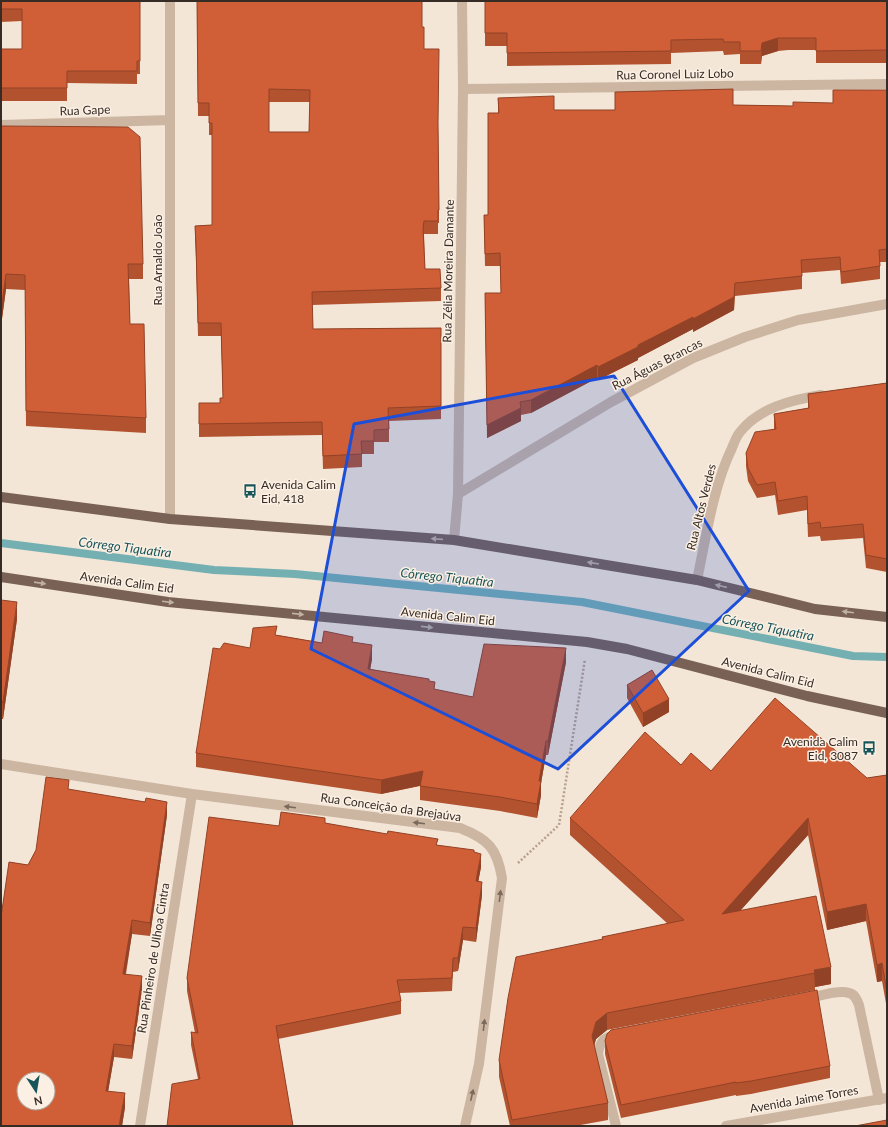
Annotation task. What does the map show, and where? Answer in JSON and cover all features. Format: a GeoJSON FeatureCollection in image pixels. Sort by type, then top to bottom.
{"type":"FeatureCollection","features":[{"type":"Feature","properties":{"kind":"main road"},"geometry":{"type":"LineString","coordinates":[[1,497],[170,519],[454,540],[697,580],[815,608],[887,617]]}},
{"type":"Feature","properties":{"kind":"main road","name":"Avenida Calim Eid"},"geometry":{"type":"LineString","coordinates":[[1,577],[168,602],[587,642],[627,649],[808,696],[887,713]]}},
{"type":"Feature","properties":{"kind":"street","name":"Rua Arnaldo João"},"geometry":{"type":"LineString","coordinates":[[170,1],[170,519]]}},
{"type":"Feature","properties":{"kind":"street","name":"Rua Zélia Moreira Damante"},"geometry":{"type":"LineString","coordinates":[[454,540],[458,494],[463,89],[462,1]]}},
{"type":"Feature","properties":{"kind":"street","name":"Rua Coronel Luiz Lobo"},"geometry":{"type":"LineString","coordinates":[[463,89],[887,84]]}},
{"type":"Feature","properties":{"kind":"street","name":"Rua Gape"},"geometry":{"type":"LineString","coordinates":[[1,125],[170,120]]}},
{"type":"Feature","properties":{"kind":"street","name":"Rua Águas Brancas"},"geometry":{"type":"LineString","coordinates":[[458,494],[612,402],[693,358],[746,336],[798,320],[887,304]]}},
{"type":"Feature","properties":{"kind":"street","name":"Rua Altos Verdes"},"geometry":{"type":"LineString","coordinates":[[697,580],[716,492],[726,460],[739,432],[758,415],[782,403],[834,393]]}},
{"type":"Feature","properties":{"kind":"street","name":"Rua Conceição da Brejaúva"},"geometry":{"type":"LineString","coordinates":[[1,764],[192,794],[460,828],[477,835],[490,847],[499,861],[502,878],[479,1064],[465,1126]]}},
{"type":"Feature","properties":{"kind":"street","name":"Rua Pinheiro de Ulhoa Cintra"},"geometry":{"type":"LineString","coordinates":[[140,1126],[192,794]]}},
{"type":"Feature","properties":{"kind":"street"},"geometry":{"type":"LineString","coordinates":[[795,1001],[841,992],[850,993],[856,998],[883,1099]]}},
{"type":"Feature","properties":{"kind":"street"},"geometry":{"type":"LineString","coordinates":[[616,1126],[598,1054],[599,1045],[603,1040],[610,1036],[626,1033]]}},
{"type":"Feature","properties":{"kind":"street","name":"Avenida Jaime Torres"},"geometry":{"type":"LineString","coordinates":[[726,1126],[883,1099]]}},
{"type":"Feature","properties":{"kind":"path"},"geometry":{"type":"LineString","coordinates":[[502,878],[559,825],[587,642]]}},
{"type":"Feature","properties":{"kind":"highlighted area"},"geometry":{"type":"Polygon","coordinates":[[[614,376],[749,591],[558,769],[311,649],[354,424],[614,376]]]}},
{"type":"Feature","properties":{"kind":"building"},"geometry":{"type":"Polygon","coordinates":[[[1,1],[140,1],[140,61],[137,61],[137,71],[67,71],[67,88],[1,88],[1,49],[22,49],[22,9],[1,9],[1,1]]]}},
{"type":"Feature","properties":{"kind":"building"},"geometry":{"type":"Polygon","coordinates":[[[197,1],[422,1],[424,49],[439,49],[439,210],[438,221],[424,221],[425,269],[440,269],[441,288],[312,292],[313,329],[441,328],[441,406],[388,408],[389,429],[374,430],[374,441],[361,441],[362,454],[323,456],[322,422],[199,424],[199,403],[220,403],[220,398],[223,398],[221,323],[198,323],[195,226],[212,225],[212,123],[209,123],[209,103],[198,103],[197,1]],[[269,89],[269,132],[309,132],[310,90],[269,89]]]}},
{"type":"Feature","properties":{"kind":"building"},"geometry":{"type":"Polygon","coordinates":[[[485,1],[887,1],[887,50],[816,51],[816,38],[778,38],[762,43],[761,51],[740,51],[740,42],[724,42],[723,39],[671,40],[671,51],[507,53],[507,33],[485,33],[485,1]]]}},
{"type":"Feature","properties":{"kind":"building"},"geometry":{"type":"Polygon","coordinates":[[[733,89],[733,105],[793,106],[793,102],[833,103],[833,90],[887,90],[887,249],[879,250],[880,266],[841,272],[840,257],[801,260],[802,276],[735,283],[734,297],[693,319],[693,317],[638,345],[638,347],[598,367],[597,365],[531,400],[520,402],[521,408],[487,425],[485,293],[501,293],[500,253],[485,254],[484,215],[488,215],[488,113],[499,113],[498,98],[554,96],[554,110],[615,110],[615,92],[733,89]]]}},
{"type":"Feature","properties":{"kind":"building"},"geometry":{"type":"Polygon","coordinates":[[[1,126],[128,127],[140,137],[143,264],[128,264],[130,324],[144,324],[146,418],[26,411],[25,275],[6,274],[1,311],[1,126]]]}},
{"type":"Feature","properties":{"kind":"building"},"geometry":{"type":"Polygon","coordinates":[[[887,383],[887,559],[866,555],[863,524],[821,528],[820,522],[808,524],[807,496],[778,501],[775,482],[757,485],[748,468],[746,453],[755,432],[776,429],[774,414],[809,408],[808,394],[887,383]]]}},
{"type":"Feature","properties":{"kind":"building"},"geometry":{"type":"Polygon","coordinates":[[[1,600],[17,602],[3,702],[1,702],[1,600]]]}},
{"type":"Feature","properties":{"kind":"building"},"geometry":{"type":"Polygon","coordinates":[[[277,626],[275,635],[322,643],[324,631],[353,637],[352,642],[372,645],[368,669],[429,679],[429,681],[435,682],[434,689],[473,697],[484,644],[566,648],[548,741],[546,741],[539,781],[541,781],[537,804],[500,797],[420,786],[423,771],[381,780],[196,753],[213,648],[220,649],[224,643],[250,648],[253,628],[277,626]]]}},
{"type":"Feature","properties":{"kind":"building"},"geometry":{"type":"Polygon","coordinates":[[[652,670],[669,699],[643,713],[627,685],[652,670]]]}},
{"type":"Feature","properties":{"kind":"building"},"geometry":{"type":"Polygon","coordinates":[[[775,698],[867,778],[887,775],[887,992],[882,963],[877,965],[866,904],[827,912],[808,818],[722,914],[816,896],[831,967],[814,970],[815,973],[607,1013],[596,1022],[592,1036],[608,1103],[512,1120],[499,1060],[508,998],[516,957],[684,920],[570,818],[645,732],[681,765],[691,753],[711,771],[775,698]]]}},
{"type":"Feature","properties":{"kind":"building"},"geometry":{"type":"Polygon","coordinates":[[[46,777],[69,780],[68,789],[145,802],[146,798],[167,802],[150,923],[132,920],[123,974],[142,976],[132,1046],[114,1044],[106,1091],[125,1093],[119,1126],[1,1126],[1,917],[9,862],[28,865],[36,850],[46,777]]]}},
{"type":"Feature","properties":{"kind":"building"},"geometry":{"type":"Polygon","coordinates":[[[281,812],[325,818],[325,823],[387,834],[388,831],[438,839],[436,845],[474,850],[474,852],[481,854],[476,881],[482,882],[476,928],[463,927],[458,958],[453,958],[452,978],[397,980],[401,1001],[276,1026],[293,1126],[167,1126],[172,1084],[200,1079],[191,1032],[198,1033],[187,978],[209,817],[279,826],[281,812]]]}},
{"type":"Feature","properties":{"kind":"building"},"geometry":{"type":"Polygon","coordinates":[[[817,990],[830,1066],[751,1081],[736,1082],[621,1105],[605,1041],[607,1034],[611,1030],[817,990]]]}},
{"type":"Feature","properties":{"kind":"building"},"geometry":{"type":"Polygon","coordinates":[[[887,1120],[887,1126],[855,1126],[887,1120]]]}},
{"type":"Feature","properties":{"kind":"waterway","name":"Córrego Tiquatira"},"geometry":{"type":"LineString","coordinates":[[1,543],[214,570],[295,574],[582,602],[853,656],[887,657]]}},
{"type":"Feature","properties":{"kind":"place","name":"Avenida Calim Eid, 418"},"geometry":{"type":"Point","coordinates":[250,491]}},
{"type":"Feature","properties":{"kind":"place","name":"Avenida Calim Eid, 3087"},"geometry":{"type":"Point","coordinates":[869,748]}}]}
